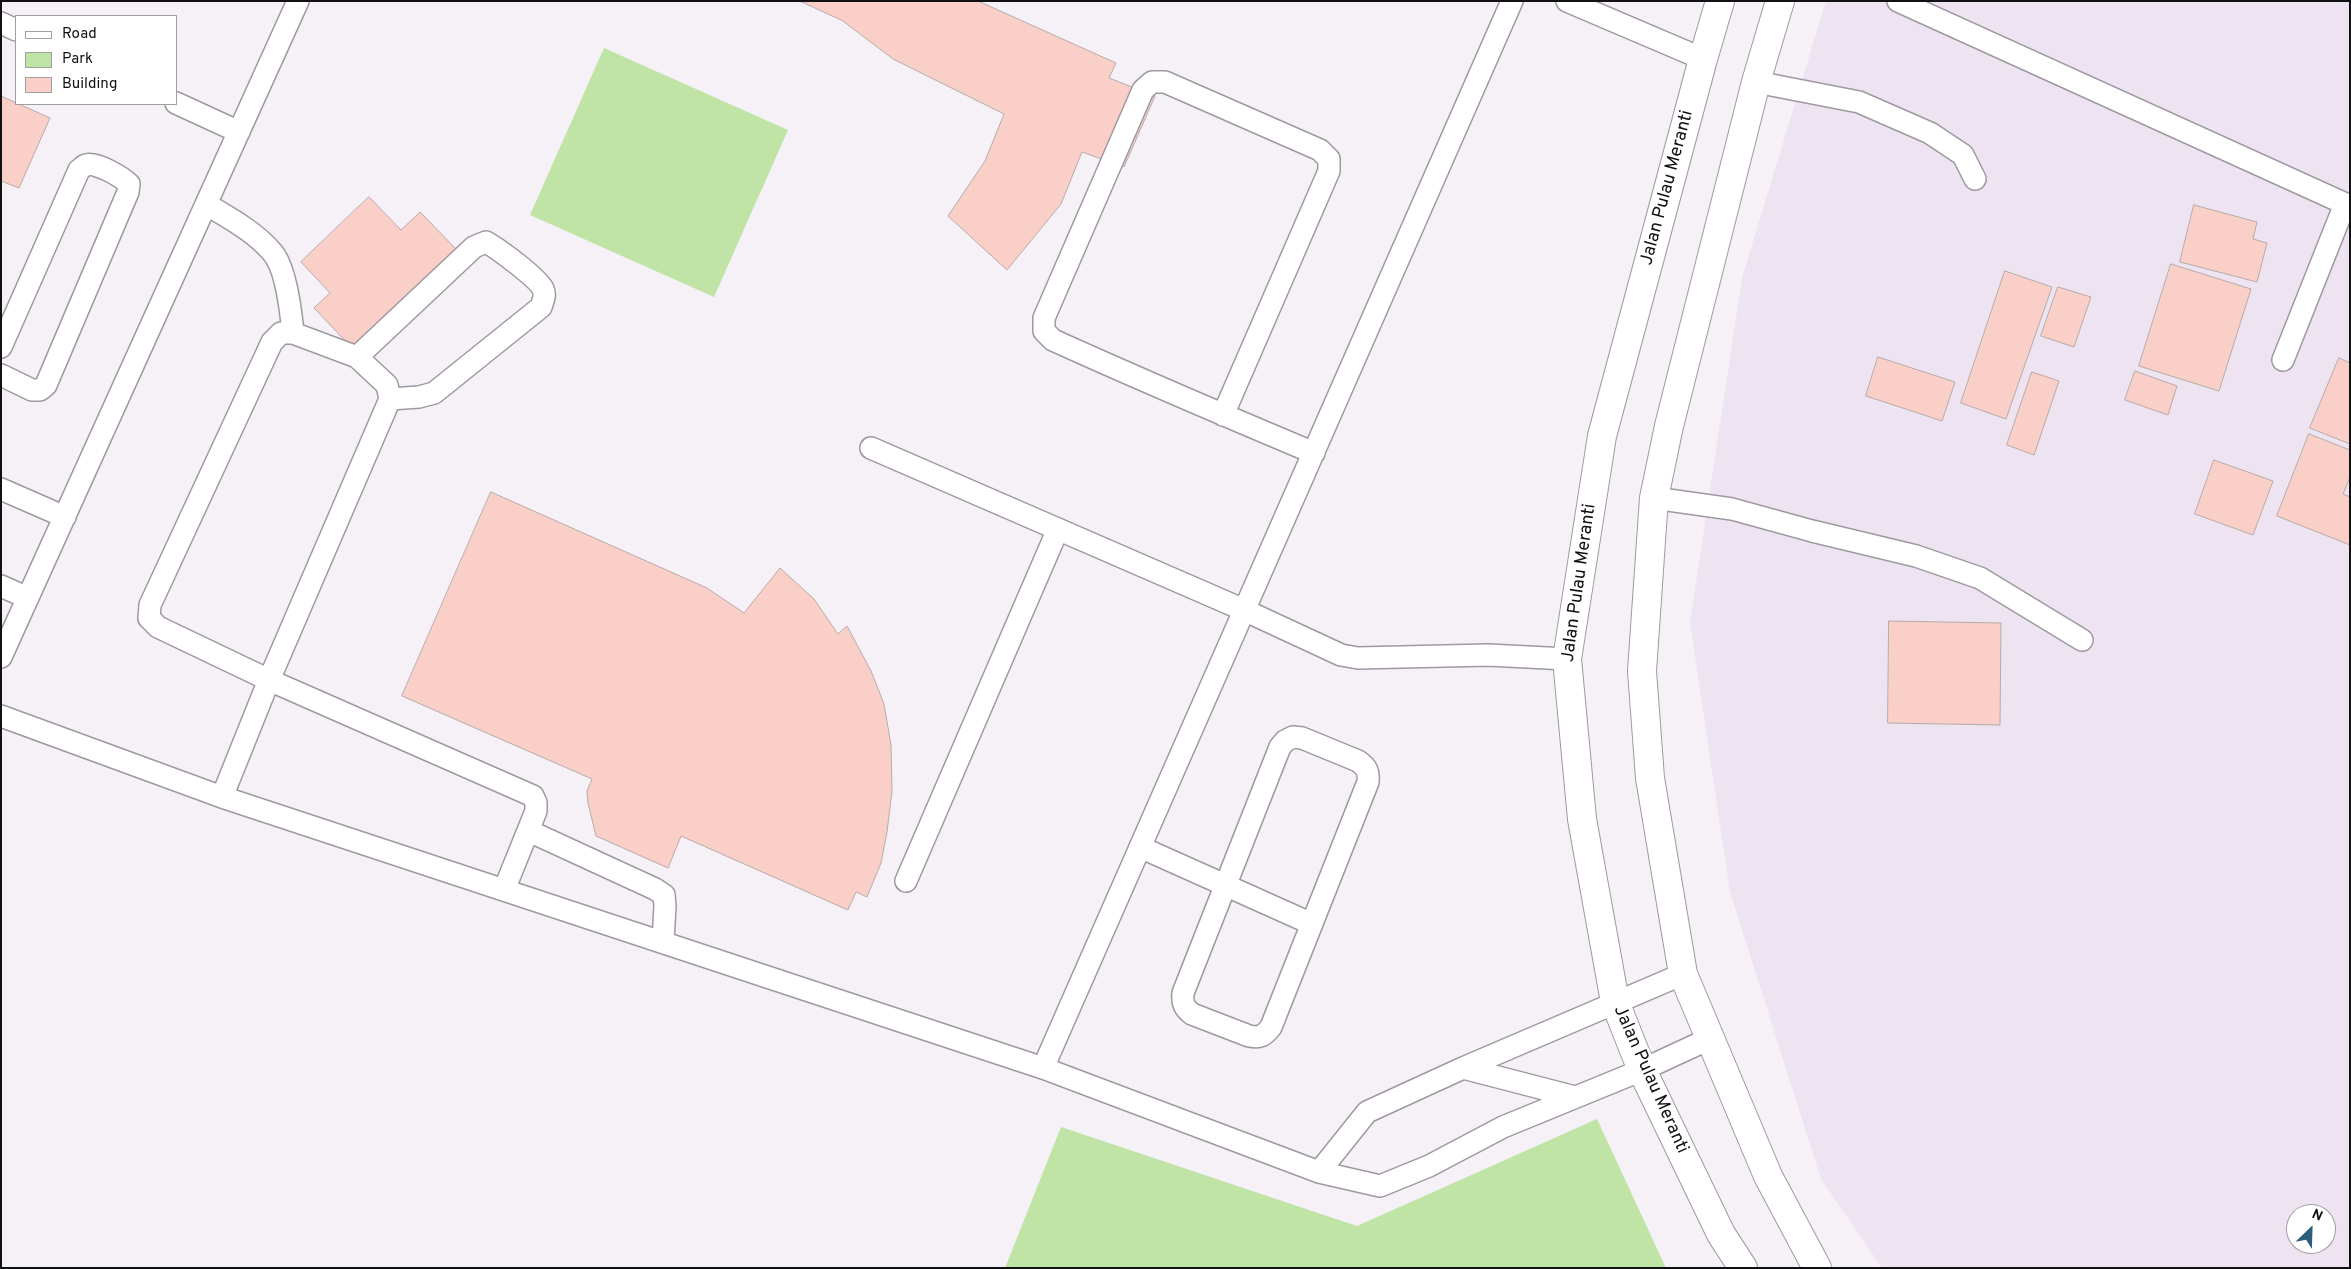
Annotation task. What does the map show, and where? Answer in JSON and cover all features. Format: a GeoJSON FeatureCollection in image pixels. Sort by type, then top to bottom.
{"type":"FeatureCollection","features":[{"type":"Feature","properties":{"kind":"main road","name":"Jalan Pulau Meranti"},"geometry":{"type":"LineString","coordinates":[[1720,1],[1602,436],[1567,658],[1582,819],[1615,1002],[1642,1070],[1721,1234],[1743,1268]]}},
{"type":"Feature","properties":{"kind":"main road"},"geometry":{"type":"LineString","coordinates":[[1780,1],[1756,82],[1669,426],[1654,498],[1642,671],[1650,778],[1683,974],[1768,1176],[1817,1268]]}},
{"type":"Feature","properties":{"kind":"lane"},"geometry":{"type":"LineString","coordinates":[[1,657],[298,1]]}},
{"type":"Feature","properties":{"kind":"lane"},"geometry":{"type":"LineString","coordinates":[[1043,1068],[1512,1]]}},
{"type":"Feature","properties":{"kind":"lane"},"geometry":{"type":"LineString","coordinates":[[1567,1],[1703,59]]}},
{"type":"Feature","properties":{"kind":"lane"},"geometry":{"type":"LineString","coordinates":[[1898,1],[2348,205],[2283,360]]}},
{"type":"Feature","properties":{"kind":"lane"},"geometry":{"type":"LineString","coordinates":[[1,23],[15,30]]}},
{"type":"Feature","properties":{"kind":"lane"},"geometry":{"type":"LineString","coordinates":[[1223,415],[1329,171],[1329,158],[1320,150],[1165,82],[1152,82],[1143,90],[1044,318],[1044,331],[1052,340],[1223,415],[1314,453]]}},
{"type":"Feature","properties":{"kind":"lane"},"geometry":{"type":"LineString","coordinates":[[1756,82],[1859,102],[1930,133],[1963,155],[1976,179]]}},
{"type":"Feature","properties":{"kind":"lane"},"geometry":{"type":"LineString","coordinates":[[178,104],[239,132]]}},
{"type":"Feature","properties":{"kind":"lane"},"geometry":{"type":"LineString","coordinates":[[1,347],[79,170],[86,165],[94,165],[122,177],[129,184],[128,192],[46,385],[40,390],[32,390],[1,375]]}},
{"type":"Feature","properties":{"kind":"lane"},"geometry":{"type":"LineString","coordinates":[[206,204],[245,228],[274,253],[288,289],[293,333]]}},
{"type":"Feature","properties":{"kind":"lane"},"geometry":{"type":"LineString","coordinates":[[357,357],[474,247],[486,242],[497,248],[542,286],[545,296],[541,307],[456,377],[434,393],[419,397],[390,398]]}},
{"type":"Feature","properties":{"kind":"lane"},"geometry":{"type":"LineString","coordinates":[[222,797],[268,680],[390,398],[387,385],[357,357],[293,333],[281,333],[272,342],[150,605],[150,618],[158,627],[268,680],[533,796],[536,803],[536,811],[530,831],[504,890]]}},
{"type":"Feature","properties":{"kind":"lane"},"geometry":{"type":"LineString","coordinates":[[871,448],[1244,610],[1341,655],[1358,658],[1488,655],[1567,658]]}},
{"type":"Feature","properties":{"kind":"lane"},"geometry":{"type":"LineString","coordinates":[[1,489],[65,517]]}},
{"type":"Feature","properties":{"kind":"lane"},"geometry":{"type":"LineString","coordinates":[[1654,498],[1732,509],[1812,531],[1916,556],[1980,578],[2082,640]]}},
{"type":"Feature","properties":{"kind":"lane"},"geometry":{"type":"LineString","coordinates":[[906,881],[1058,529]]}},
{"type":"Feature","properties":{"kind":"lane"},"geometry":{"type":"LineString","coordinates":[[1,586],[28,598]]}},
{"type":"Feature","properties":{"kind":"lane"},"geometry":{"type":"LineString","coordinates":[[1,716],[222,797],[1043,1068],[1319,1172],[1380,1186],[1429,1166],[1503,1127],[1642,1070],[1711,1038]]}},
{"type":"Feature","properties":{"kind":"lane"},"geometry":{"type":"LineString","coordinates":[[1293,737],[1302,738],[1366,766],[1369,774],[1368,782],[1312,924],[1271,1027],[1266,1034],[1258,1038],[1192,1014],[1185,1009],[1182,1001],[1183,993],[1226,885],[1280,747],[1285,741],[1293,737]]}},
{"type":"Feature","properties":{"kind":"lane"},"geometry":{"type":"LineString","coordinates":[[530,831],[655,889],[664,895],[666,906],[663,941]]}},
{"type":"Feature","properties":{"kind":"lane"},"geometry":{"type":"LineString","coordinates":[[1140,847],[1312,924]]}},
{"type":"Feature","properties":{"kind":"lane"},"geometry":{"type":"LineString","coordinates":[[1319,1172],[1367,1112],[1463,1068],[1683,974]]}},
{"type":"Feature","properties":{"kind":"lane"},"geometry":{"type":"LineString","coordinates":[[1463,1068],[1575,1097]]}},
{"type":"Feature","properties":{"kind":"shaded area"},"geometry":{"type":"Polygon","coordinates":[[[1826,1],[2350,1],[2350,1268],[1882,1268],[1821,1179],[1730,892],[1690,623],[1742,278],[1826,1]]]}},
{"type":"Feature","properties":{"kind":"green space"},"geometry":{"type":"Polygon","coordinates":[[[604,48],[788,130],[714,297],[530,215],[604,48]]]}},
{"type":"Feature","properties":{"kind":"green space"},"geometry":{"type":"Polygon","coordinates":[[[1597,1119],[1666,1268],[1005,1268],[1061,1127],[1357,1226],[1597,1119]]]}},
{"type":"Feature","properties":{"kind":"building"},"geometry":{"type":"Polygon","coordinates":[[[800,1],[978,1],[1116,63],[1109,78],[1155,96],[1124,167],[1082,152],[1061,204],[1007,270],[948,216],[985,161],[1004,114],[893,59],[843,21],[800,1]]]}},
{"type":"Feature","properties":{"kind":"building"},"geometry":{"type":"Polygon","coordinates":[[[1,96],[15,102],[15,105],[21,105],[50,118],[19,188],[1,181],[1,96]]]}},
{"type":"Feature","properties":{"kind":"building"},"geometry":{"type":"Polygon","coordinates":[[[369,197],[401,230],[420,212],[457,250],[353,349],[314,308],[330,293],[301,262],[369,197]]]}},
{"type":"Feature","properties":{"kind":"building"},"geometry":{"type":"Polygon","coordinates":[[[2194,205],[2257,222],[2253,239],[2267,243],[2257,282],[2180,262],[2194,205]]]}},
{"type":"Feature","properties":{"kind":"building"},"geometry":{"type":"Polygon","coordinates":[[[2171,264],[2251,289],[2219,391],[2139,366],[2171,264]]]}},
{"type":"Feature","properties":{"kind":"building"},"geometry":{"type":"Polygon","coordinates":[[[2005,271],[2052,287],[2006,419],[1961,403],[2005,271]]]}},
{"type":"Feature","properties":{"kind":"building"},"geometry":{"type":"Polygon","coordinates":[[[2058,287],[2091,297],[2074,347],[2041,336],[2058,287]]]}},
{"type":"Feature","properties":{"kind":"building"},"geometry":{"type":"Polygon","coordinates":[[[1878,357],[1955,382],[1942,421],[1866,396],[1878,357]]]}},
{"type":"Feature","properties":{"kind":"building"},"geometry":{"type":"Polygon","coordinates":[[[2339,358],[2350,363],[2350,444],[2310,428],[2339,358]]]}},
{"type":"Feature","properties":{"kind":"building"},"geometry":{"type":"Polygon","coordinates":[[[2135,371],[2177,386],[2168,415],[2125,400],[2135,371]]]}},
{"type":"Feature","properties":{"kind":"building"},"geometry":{"type":"Polygon","coordinates":[[[2032,372],[2059,381],[2034,455],[2007,445],[2032,372]]]}},
{"type":"Feature","properties":{"kind":"building"},"geometry":{"type":"Polygon","coordinates":[[[2309,434],[2350,450],[2350,477],[2343,494],[2350,497],[2350,545],[2277,516],[2309,434]]]}},
{"type":"Feature","properties":{"kind":"building"},"geometry":{"type":"Polygon","coordinates":[[[2214,460],[2273,481],[2253,535],[2195,514],[2214,460]]]}},
{"type":"Feature","properties":{"kind":"building"},"geometry":{"type":"Polygon","coordinates":[[[491,492],[707,588],[744,613],[780,568],[814,599],[838,634],[847,626],[871,671],[884,704],[891,745],[892,791],[887,832],[881,863],[867,897],[856,892],[848,910],[681,836],[668,868],[596,836],[587,791],[592,779],[402,696],[491,492]]]}},
{"type":"Feature","properties":{"kind":"building"},"geometry":{"type":"Polygon","coordinates":[[[1889,621],[2001,623],[2000,725],[1888,723],[1889,621]]]}}]}
